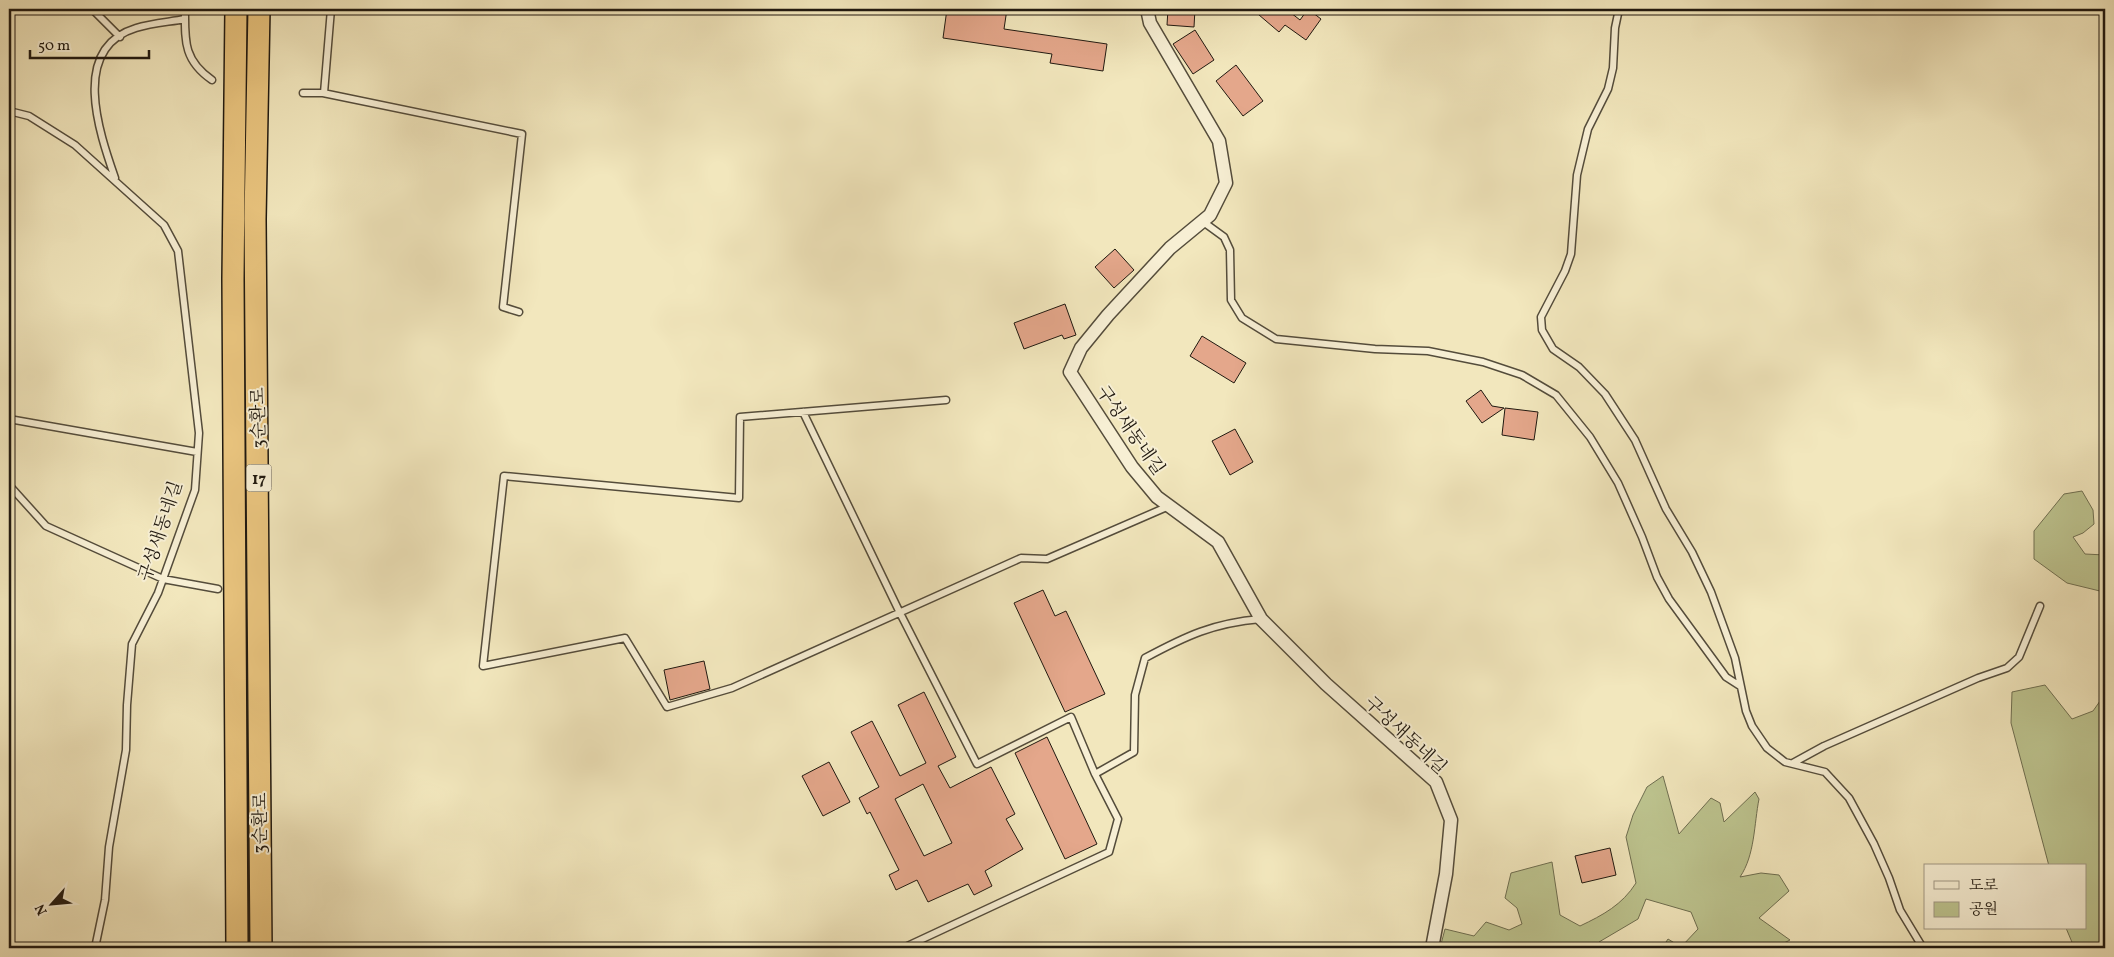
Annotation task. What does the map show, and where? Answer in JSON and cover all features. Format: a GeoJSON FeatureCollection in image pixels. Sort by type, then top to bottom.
{"type":"FeatureCollection","features":[{"type":"Feature","properties":{"kind":"highway","name":"3순환로"},"geometry":{"type":"LineString","coordinates":[[236,9],[233,279],[237,948]]}},
{"type":"Feature","properties":{"kind":"highway","name":"3순환로"},"geometry":{"type":"LineString","coordinates":[[258,9],[255,219],[261,948]]}},
{"type":"Feature","properties":{"kind":"street","name":"구성새동네길"},"geometry":{"type":"LineString","coordinates":[[1147,9],[1155,31],[1219,141],[1226,183],[1210,215],[1170,248],[1108,315],[1082,348],[1070,372],[1132,467],[1156,497],[1218,542],[1261,619],[1326,684],[1436,782],[1451,820],[1446,874],[1432,948]]}},
{"type":"Feature","properties":{"kind":"lane"},"geometry":{"type":"LineString","coordinates":[[92,9],[120,37]]}},
{"type":"Feature","properties":{"kind":"lane"},"geometry":{"type":"LineString","coordinates":[[185,9],[185,37],[190,58],[199,71],[212,80]]}},
{"type":"Feature","properties":{"kind":"lane"},"geometry":{"type":"LineString","coordinates":[[323,94],[332,9]]}},
{"type":"Feature","properties":{"kind":"lane"},"geometry":{"type":"LineString","coordinates":[[1619,9],[1615,28],[1613,68],[1608,89],[1588,129],[1578,167],[1573,201],[1571,254],[1565,270],[1541,316],[1542,330],[1553,349],[1579,367],[1605,394],[1635,440],[1666,509],[1692,552],[1711,592],[1735,658],[1740,686],[1752,726],[1767,748],[1785,762],[1825,772],[1849,798],[1889,878],[1900,910],[1923,948]]}},
{"type":"Feature","properties":{"kind":"lane"},"geometry":{"type":"LineString","coordinates":[[116,180],[100,134],[94,87],[97,64],[111,42],[135,28],[185,19]]}},
{"type":"Feature","properties":{"kind":"lane"},"geometry":{"type":"LineString","coordinates":[[303,93],[323,94],[522,134],[503,307],[519,312]]}},
{"type":"Feature","properties":{"kind":"lane","name":"구성새동네길"},"geometry":{"type":"LineString","coordinates":[[9,111],[29,116],[74,145],[164,224],[178,251],[198,433],[196,490],[163,579],[132,644],[127,705],[126,750],[109,847],[105,900],[95,948]]}},
{"type":"Feature","properties":{"kind":"lane"},"geometry":{"type":"LineString","coordinates":[[1202,221],[1224,237],[1230,250],[1231,300],[1242,318],[1276,339],[1375,349],[1428,351],[1483,362],[1522,375],[1556,395],[1590,437],[1618,483],[1642,537],[1657,578],[1669,599],[1726,677],[1740,686]]}},
{"type":"Feature","properties":{"kind":"lane"},"geometry":{"type":"LineString","coordinates":[[946,400],[740,417],[739,498],[504,476],[483,666],[625,638],[667,707],[732,688],[1021,558],[1047,559],[1169,506]]}},
{"type":"Feature","properties":{"kind":"lane"},"geometry":{"type":"LineString","coordinates":[[803,412],[900,613],[977,764],[1071,717],[1095,774],[1118,819],[1109,852],[903,948]]}},
{"type":"Feature","properties":{"kind":"lane"},"geometry":{"type":"LineString","coordinates":[[9,419],[197,452]]}},
{"type":"Feature","properties":{"kind":"lane"},"geometry":{"type":"LineString","coordinates":[[9,485],[46,526],[163,579],[218,589]]}},
{"type":"Feature","properties":{"kind":"lane"},"geometry":{"type":"LineString","coordinates":[[1793,763],[1833,742],[1978,678],[2007,668],[2019,657],[2040,606]]}},
{"type":"Feature","properties":{"kind":"lane"},"geometry":{"type":"LineString","coordinates":[[1095,774],[1134,752],[1135,695],[1145,658],[1189,635],[1230,622],[1261,619]]}},
{"type":"Feature","properties":{"kind":"green space"},"geometry":{"type":"Polygon","coordinates":[[[2082,491],[2093,510],[2094,524],[2083,533],[2073,537],[2085,554],[2105,555],[2104,592],[2067,583],[2034,559],[2034,531],[2064,494],[2082,491]]]}},
{"type":"Feature","properties":{"kind":"green space"},"geometry":{"type":"Polygon","coordinates":[[[2045,685],[2072,719],[2093,711],[2105,694],[2105,948],[2074,947],[2067,930],[2086,930],[2086,864],[2048,864],[2011,723],[2012,692],[2045,685]]]}},
{"type":"Feature","properties":{"kind":"green space"},"geometry":{"type":"Polygon","coordinates":[[[1663,776],[1679,834],[1711,798],[1720,803],[1724,822],[1755,792],[1759,799],[1753,839],[1749,859],[1740,877],[1761,873],[1779,875],[1789,891],[1759,918],[1790,940],[1774,948],[1662,948],[1668,939],[1681,947],[1698,929],[1691,912],[1646,899],[1638,919],[1599,942],[1601,948],[1440,948],[1445,929],[1474,936],[1486,922],[1509,930],[1522,924],[1517,908],[1505,898],[1511,873],[1552,862],[1560,915],[1580,926],[1618,903],[1631,891],[1636,883],[1626,837],[1633,815],[1647,787],[1663,776]]]}},
{"type":"Feature","properties":{"kind":"building"},"geometry":{"type":"Polygon","coordinates":[[[947,9],[1007,9],[1004,29],[1107,44],[1103,71],[1050,63],[1052,54],[943,38],[947,9]]]}},
{"type":"Feature","properties":{"kind":"building"},"geometry":{"type":"Polygon","coordinates":[[[1168,9],[1195,9],[1194,27],[1167,25],[1168,9]]]}},
{"type":"Feature","properties":{"kind":"building"},"geometry":{"type":"Polygon","coordinates":[[[1252,9],[1286,9],[1300,20],[1308,9],[1321,19],[1306,40],[1285,25],[1279,32],[1252,9]]]}},
{"type":"Feature","properties":{"kind":"building"},"geometry":{"type":"Polygon","coordinates":[[[1195,30],[1214,60],[1193,74],[1173,44],[1195,30]]]}},
{"type":"Feature","properties":{"kind":"building"},"geometry":{"type":"Polygon","coordinates":[[[1236,65],[1263,101],[1243,116],[1216,81],[1236,65]]]}},
{"type":"Feature","properties":{"kind":"building"},"geometry":{"type":"Polygon","coordinates":[[[1115,249],[1134,270],[1114,288],[1095,267],[1115,249]]]}},
{"type":"Feature","properties":{"kind":"building"},"geometry":{"type":"Polygon","coordinates":[[[1065,304],[1076,335],[1064,339],[1062,335],[1024,349],[1014,323],[1065,304]]]}},
{"type":"Feature","properties":{"kind":"building"},"geometry":{"type":"Polygon","coordinates":[[[1202,336],[1246,363],[1234,383],[1190,356],[1202,336]]]}},
{"type":"Feature","properties":{"kind":"building"},"geometry":{"type":"Polygon","coordinates":[[[1481,390],[1492,406],[1504,408],[1482,423],[1466,401],[1481,390]]]}},
{"type":"Feature","properties":{"kind":"building"},"geometry":{"type":"Polygon","coordinates":[[[1505,408],[1538,412],[1534,440],[1502,435],[1505,408]]]}},
{"type":"Feature","properties":{"kind":"building"},"geometry":{"type":"Polygon","coordinates":[[[1235,429],[1253,462],[1230,475],[1212,441],[1235,429]]]}},
{"type":"Feature","properties":{"kind":"building"},"geometry":{"type":"Polygon","coordinates":[[[1043,590],[1055,616],[1066,611],[1105,694],[1065,712],[1014,603],[1043,590]]]}},
{"type":"Feature","properties":{"kind":"building"},"geometry":{"type":"Polygon","coordinates":[[[704,661],[710,689],[670,700],[664,670],[704,661]]]}},
{"type":"Feature","properties":{"kind":"building"},"geometry":{"type":"Polygon","coordinates":[[[924,692],[956,757],[938,766],[950,788],[991,767],[1015,814],[1006,819],[1023,849],[985,871],[992,886],[974,895],[968,884],[928,902],[917,880],[896,890],[889,875],[899,870],[870,812],[867,814],[859,798],[879,787],[851,732],[872,721],[900,776],[926,763],[898,705],[924,692]],[[923,784],[895,799],[924,856],[952,843],[923,784]]]}},
{"type":"Feature","properties":{"kind":"building"},"geometry":{"type":"Polygon","coordinates":[[[1047,737],[1097,844],[1065,859],[1015,753],[1047,737]]]}},
{"type":"Feature","properties":{"kind":"building"},"geometry":{"type":"Polygon","coordinates":[[[829,762],[850,802],[823,816],[802,776],[829,762]]]}},
{"type":"Feature","properties":{"kind":"building"},"geometry":{"type":"Polygon","coordinates":[[[1610,848],[1616,875],[1582,883],[1575,856],[1610,848]]]}}]}
